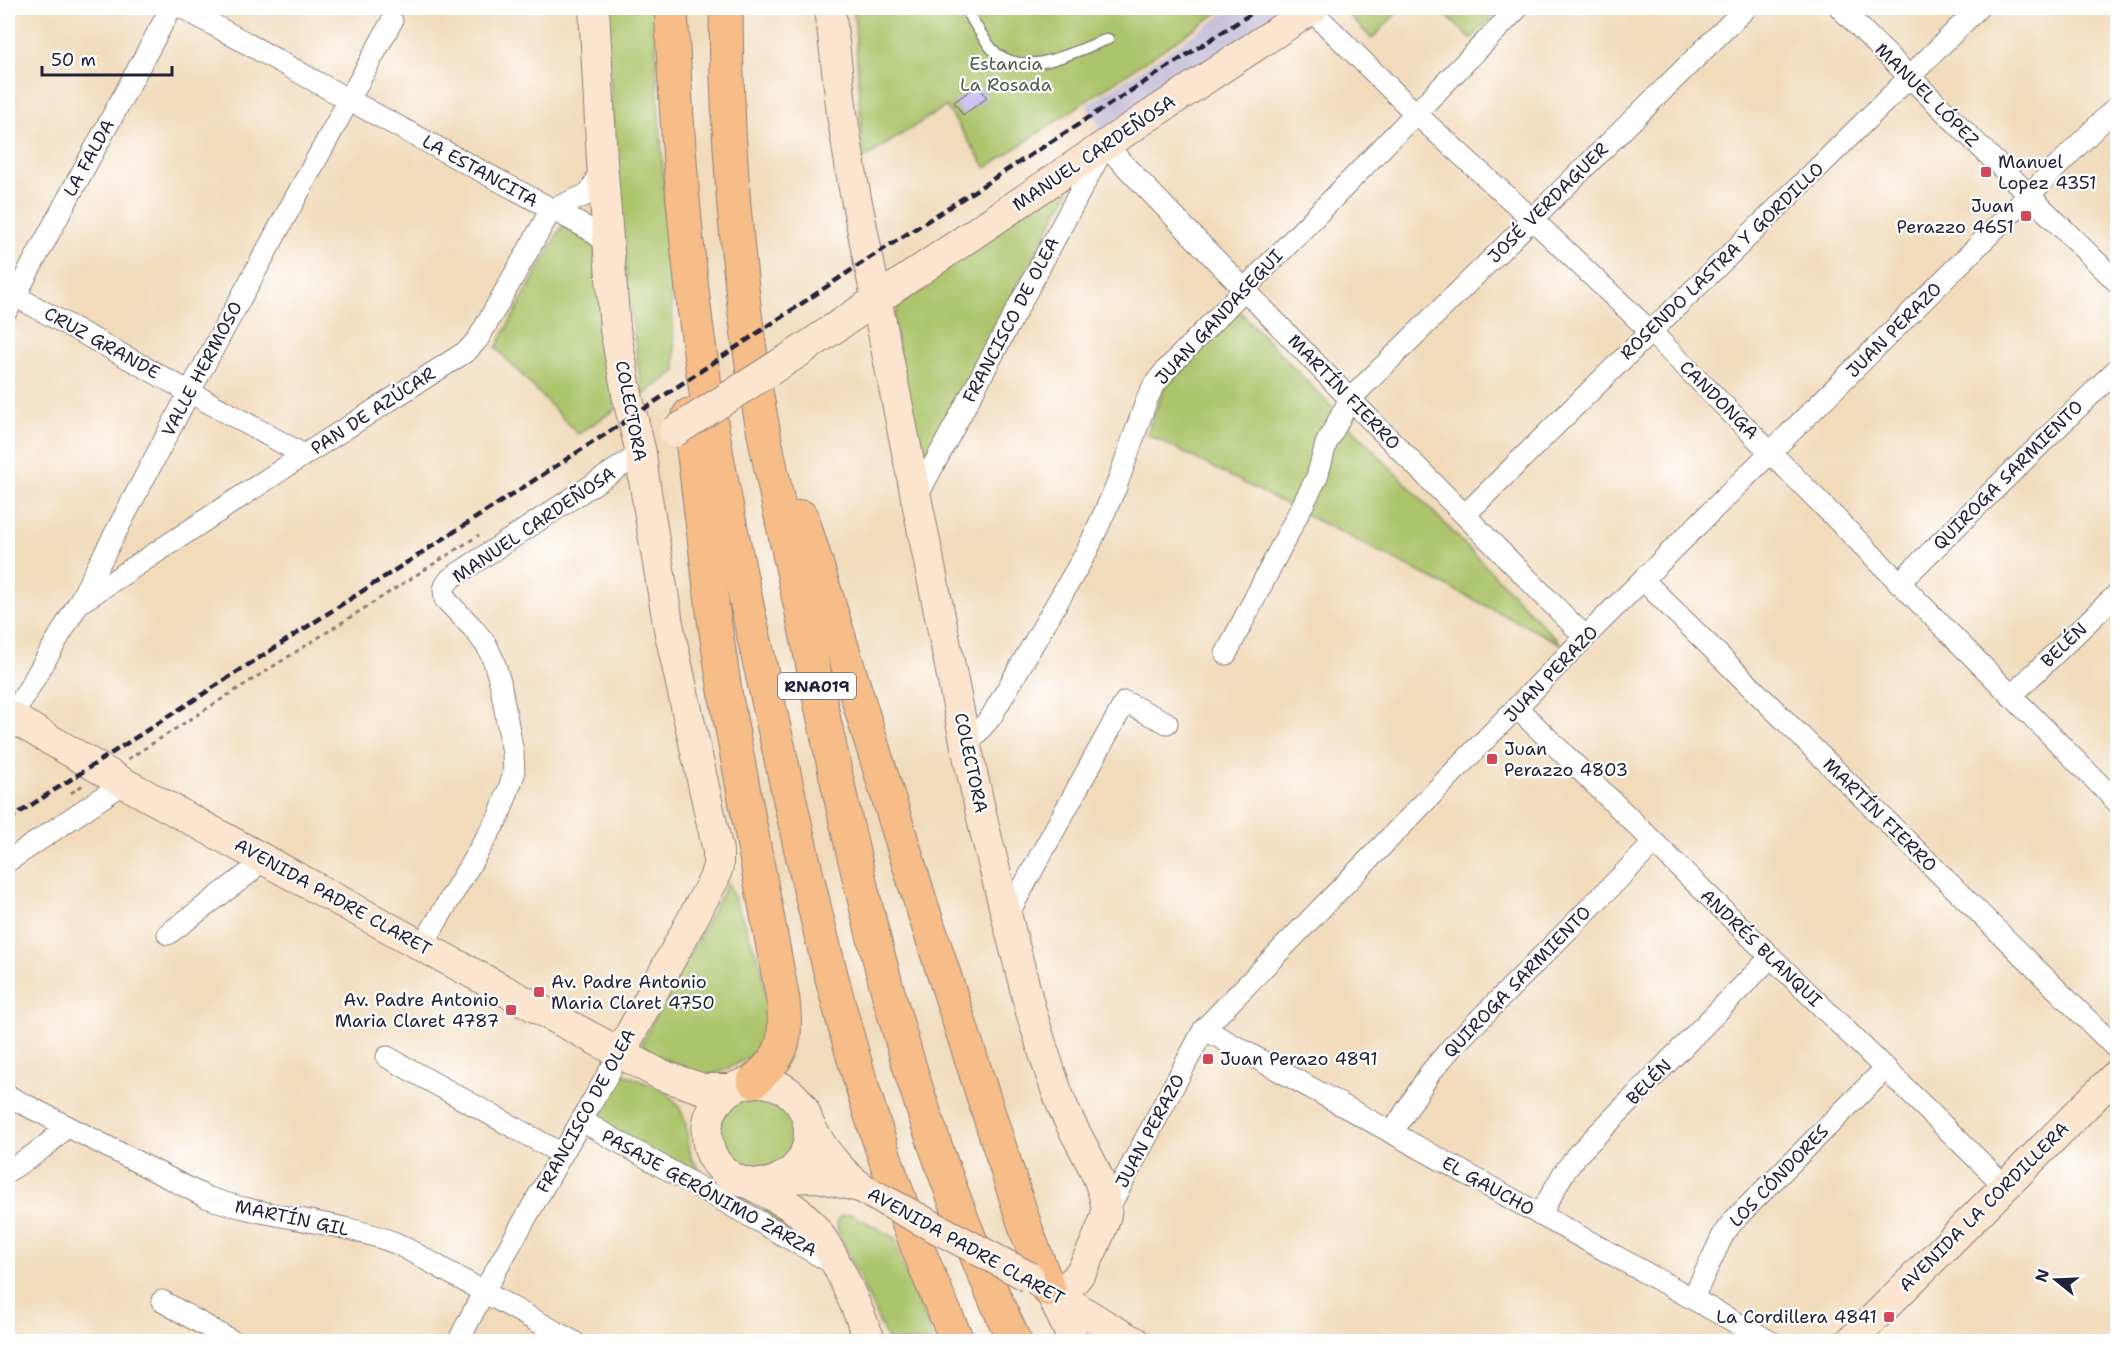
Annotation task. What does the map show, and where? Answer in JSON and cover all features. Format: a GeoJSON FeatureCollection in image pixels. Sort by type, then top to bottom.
{"type":"FeatureCollection","features":[{"type":"Feature","properties":{"kind":"highway","name":"RNA019"},"geometry":{"type":"LineString","coordinates":[[671,8],[684,204],[700,348],[713,436],[753,632],[810,893],[848,1041],[885,1162],[930,1279],[958,1341]]}},
{"type":"Feature","properties":{"kind":"highway","name":"RNA019"},"geometry":{"type":"LineString","coordinates":[[726,8],[732,174],[737,239],[753,370],[831,757],[881,968],[923,1113],[954,1201],[1015,1341]]}},
{"type":"Feature","properties":{"kind":"highway"},"geometry":{"type":"LineString","coordinates":[[732,174],[759,269],[785,441],[803,520],[1032,1269]]}},
{"type":"Feature","properties":{"kind":"highway"},"geometry":{"type":"LineString","coordinates":[[684,204],[677,313],[714,620],[785,1018],[783,1040],[777,1058],[742,1085]]}},
{"type":"Feature","properties":{"kind":"main road","name":"COLECTORA"},"geometry":{"type":"LineString","coordinates":[[594,8],[602,161],[615,329],[641,453],[669,629],[718,851],[718,866],[714,879]]}},
{"type":"Feature","properties":{"kind":"main road","name":"COLECTORA"},"geometry":{"type":"LineString","coordinates":[[830,8],[842,114],[861,225],[966,746],[1006,918],[1031,1012],[1061,1102],[1101,1188],[1106,1214]]}},
{"type":"Feature","properties":{"kind":"main road","name":"MANUEL CARDEÑOSA"},"geometry":{"type":"LineString","coordinates":[[641,453],[876,301],[1312,8]]}},
{"type":"Feature","properties":{"kind":"main road","name":"AVENIDA PADRE CLARET"},"geometry":{"type":"LineString","coordinates":[[10,716],[261,858],[661,1075],[704,1089],[742,1085]]}},
{"type":"Feature","properties":{"kind":"main road","name":"FRANCISCO DE OLEA"},"geometry":{"type":"LineString","coordinates":[[620,1053],[714,879]]}},
{"type":"Feature","properties":{"kind":"main road","name":"AVENIDA LA CORDILLERA"},"geometry":{"type":"LineString","coordinates":[[1850,1341],[2118,1073]]}},
{"type":"Feature","properties":{"kind":"main road","name":"AVENIDA PADRE CLARET"},"geometry":{"type":"LineString","coordinates":[[661,1075],[682,1099],[706,1133]]}},
{"type":"Feature","properties":{"kind":"main road"},"geometry":{"type":"LineString","coordinates":[[772,1083],[790,1093],[799,1102],[809,1124],[804,1155],[792,1171],[781,1178],[760,1184],[736,1180],[718,1165],[711,1155],[706,1133],[711,1112],[716,1103],[742,1085],[772,1083]]}},
{"type":"Feature","properties":{"kind":"main road","name":"AVENIDA PADRE CLARET"},"geometry":{"type":"LineString","coordinates":[[809,1124],[822,1147],[866,1190]]}},
{"type":"Feature","properties":{"kind":"main road","name":"AVENIDA PADRE CLARET"},"geometry":{"type":"LineString","coordinates":[[781,1178],[818,1177],[866,1190],[1032,1269],[1091,1318],[1135,1341]]}},
{"type":"Feature","properties":{"kind":"main road"},"geometry":{"type":"LineString","coordinates":[[748,1183],[783,1203],[810,1223],[836,1264],[871,1341]]}},
{"type":"Feature","properties":{"kind":"main road","name":"JUAN PERAZO"},"geometry":{"type":"LineString","coordinates":[[1032,1269],[1064,1289],[1079,1275],[1106,1214]]}},
{"type":"Feature","properties":{"kind":"main road"},"geometry":{"type":"LineString","coordinates":[[1032,1269],[1074,1341]]}},
{"type":"Feature","properties":{"kind":"street","name":"LA FALDA"},"geometry":{"type":"LineString","coordinates":[[10,299],[171,8]]}},
{"type":"Feature","properties":{"kind":"street","name":"LA ESTANCITA"},"geometry":{"type":"LineString","coordinates":[[183,8],[596,234],[608,246]]}},
{"type":"Feature","properties":{"kind":"street","name":"CANDONGA"},"geometry":{"type":"LineString","coordinates":[[1312,8],[1415,113],[1532,219],[1650,331],[2118,802]]}},
{"type":"Feature","properties":{"kind":"street","name":"JUAN GANDASEGUI"},"geometry":{"type":"LineString","coordinates":[[966,746],[991,717],[1087,551],[1116,487],[1154,385],[1165,371],[1518,8]]}},
{"type":"Feature","properties":{"kind":"street","name":"JOSÉ VERDAGUER"},"geometry":{"type":"LineString","coordinates":[[1226,654],[1317,477],[1326,444],[1350,399],[1746,8]]}},
{"type":"Feature","properties":{"kind":"street","name":"MANUEL LÓPEZ"},"geometry":{"type":"LineString","coordinates":[[1840,8],[2118,283]]}},
{"type":"Feature","properties":{"kind":"street","name":"ROSENDO LASTRA Y GORDILLO"},"geometry":{"type":"LineString","coordinates":[[1465,515],[1910,78],[1978,8]]}},
{"type":"Feature","properties":{"kind":"street","name":"VALLE HERMOSO"},"geometry":{"type":"LineString","coordinates":[[10,716],[78,604],[190,391],[392,21]]}},
{"type":"Feature","properties":{"kind":"street","name":"JUAN PERAZO"},"geometry":{"type":"LineString","coordinates":[[1106,1214],[1204,1029],[1518,709],[1585,637],[2118,105]]}},
{"type":"Feature","properties":{"kind":"street","name":"MARTÍN FIERRO"},"geometry":{"type":"LineString","coordinates":[[1105,145],[1350,399],[1585,637]]}},
{"type":"Feature","properties":{"kind":"street","name":"FRANCISCO DE OLEA"},"geometry":{"type":"LineString","coordinates":[[917,496],[1105,145]]}},
{"type":"Feature","properties":{"kind":"street"},"geometry":{"type":"LineString","coordinates":[[551,210],[588,194],[596,181],[602,161]]}},
{"type":"Feature","properties":{"kind":"street","name":"PAN DE AZÚCAR"},"geometry":{"type":"LineString","coordinates":[[78,604],[467,351],[478,339],[551,210]]}},
{"type":"Feature","properties":{"kind":"street","name":"CRUZ GRANDE"},"geometry":{"type":"LineString","coordinates":[[10,299],[190,391],[304,455]]}},
{"type":"Feature","properties":{"kind":"street","name":"QUIROGA SARMIENTO"},"geometry":{"type":"LineString","coordinates":[[1899,583],[2118,368]]}},
{"type":"Feature","properties":{"kind":"street","name":"MANUEL CARDEÑOSA"},"geometry":{"type":"LineString","coordinates":[[422,946],[499,816],[514,774],[513,753],[494,662],[487,646],[473,628],[445,599],[446,584],[641,453]]}},
{"type":"Feature","properties":{"kind":"street","name":"MARTÍN FIERRO"},"geometry":{"type":"LineString","coordinates":[[1643,580],[2118,1050]]}},
{"type":"Feature","properties":{"kind":"street","name":"BELÉN"},"geometry":{"type":"LineString","coordinates":[[2011,696],[2118,593]]}},
{"type":"Feature","properties":{"kind":"street"},"geometry":{"type":"LineString","coordinates":[[1006,918],[1125,702],[1167,723]]}},
{"type":"Feature","properties":{"kind":"street","name":"ANDRÉS BLANQUI"},"geometry":{"type":"LineString","coordinates":[[1518,709],[2005,1186]]}},
{"type":"Feature","properties":{"kind":"street"},"geometry":{"type":"LineString","coordinates":[[8,861],[116,778]]}},
{"type":"Feature","properties":{"kind":"street","name":"QUIROGA SARMIENTO"},"geometry":{"type":"LineString","coordinates":[[1392,1133],[1430,1073],[1452,1047],[1654,843]]}},
{"type":"Feature","properties":{"kind":"street"},"geometry":{"type":"LineString","coordinates":[[168,934],[249,873],[261,858]]}},
{"type":"Feature","properties":{"kind":"street","name":"BELÉN"},"geometry":{"type":"LineString","coordinates":[[1540,1215],[1563,1174],[1577,1155],[1770,958]]}},
{"type":"Feature","properties":{"kind":"street","name":"EL GAUCHO"},"geometry":{"type":"LineString","coordinates":[[1204,1029],[1771,1341]]}},
{"type":"Feature","properties":{"kind":"street","name":"FRANCISCO DE OLEA"},"geometry":{"type":"LineString","coordinates":[[458,1341],[484,1291],[620,1053]]}},
{"type":"Feature","properties":{"kind":"street"},"geometry":{"type":"LineString","coordinates":[[387,1057],[562,1154]]}},
{"type":"Feature","properties":{"kind":"street","name":"LOS CÓNDORES"},"geometry":{"type":"LineString","coordinates":[[1693,1298],[1724,1233],[1734,1220],[1886,1068]]}},
{"type":"Feature","properties":{"kind":"street","name":"MARTÍN GIL"},"geometry":{"type":"LineString","coordinates":[[8,1096],[206,1197],[235,1207],[374,1235],[398,1244],[574,1341]]}},
{"type":"Feature","properties":{"kind":"street","name":"PASAJE GERÓNIMO ZARZA"},"geometry":{"type":"LineString","coordinates":[[582,1121],[836,1264]]}},
{"type":"Feature","properties":{"kind":"street"},"geometry":{"type":"LineString","coordinates":[[8,1171],[54,1141],[65,1126]]}},
{"type":"Feature","properties":{"kind":"street"},"geometry":{"type":"LineString","coordinates":[[162,1301],[234,1341]]}},
{"type":"Feature","properties":{"kind":"lane"},"geometry":{"type":"LineString","coordinates":[[965,8],[995,52],[1015,64],[1036,65],[1108,39]]}},
{"type":"Feature","properties":{"kind":"path"},"geometry":{"type":"LineString","coordinates":[[68,796],[116,778],[484,531]]}},
{"type":"Feature","properties":{"kind":"shaded area"},"geometry":{"type":"Polygon","coordinates":[[[1233,8],[1296,8],[1104,133],[1086,106],[1233,8]]]}},
{"type":"Feature","properties":{"kind":"green space"},"geometry":{"type":"Polygon","coordinates":[[[607,8],[655,8],[657,79],[676,371],[642,396],[615,184],[607,8]]]}},
{"type":"Feature","properties":{"kind":"green space","name":"Estancia La Rosada"},"geometry":{"type":"Polygon","coordinates":[[[854,8],[1225,8],[986,168],[946,106],[863,159],[854,8]]]}},
{"type":"Feature","properties":{"kind":"green space"},"geometry":{"type":"Polygon","coordinates":[[[1342,8],[1401,8],[1372,39],[1342,8]]]}},
{"type":"Feature","properties":{"kind":"green space"},"geometry":{"type":"Polygon","coordinates":[[[1438,8],[1501,8],[1471,39],[1438,8]]]}},
{"type":"Feature","properties":{"kind":"green space"},"geometry":{"type":"Polygon","coordinates":[[[1078,174],[922,462],[893,321],[904,291],[1078,174]]]}},
{"type":"Feature","properties":{"kind":"green space"},"geometry":{"type":"Polygon","coordinates":[[[562,226],[594,245],[616,409],[578,434],[496,348],[562,226]]]}},
{"type":"Feature","properties":{"kind":"green space"},"geometry":{"type":"Polygon","coordinates":[[[1239,311],[1561,644],[1147,434],[1164,388],[1239,311]]]}},
{"type":"Feature","properties":{"kind":"green space"},"geometry":{"type":"Polygon","coordinates":[[[728,882],[761,966],[770,1024],[760,1046],[752,1056],[723,1071],[704,1076],[655,1054],[641,1044],[728,882]]]}},
{"type":"Feature","properties":{"kind":"green space"},"geometry":{"type":"Polygon","coordinates":[[[617,1071],[667,1092],[679,1107],[685,1120],[691,1158],[705,1177],[758,1210],[781,1214],[807,1239],[590,1118],[617,1071]]]}},
{"type":"Feature","properties":{"kind":"green space"},"geometry":{"type":"Polygon","coordinates":[[[750,1094],[766,1094],[780,1100],[791,1111],[797,1125],[797,1141],[791,1155],[780,1166],[766,1172],[750,1172],[736,1166],[725,1155],[719,1141],[719,1125],[725,1111],[736,1100],[750,1094]]]}},
{"type":"Feature","properties":{"kind":"green space"},"geometry":{"type":"Polygon","coordinates":[[[851,1214],[895,1238],[901,1261],[934,1341],[888,1341],[838,1231],[837,1223],[840,1217],[851,1214]]]}},
{"type":"Feature","properties":{"kind":"building"},"geometry":{"type":"Polygon","coordinates":[[[978,85],[987,98],[963,115],[954,102],[978,85]]]}},
{"type":"Feature","properties":{"kind":"railway"},"geometry":{"type":"LineString","coordinates":[[8,820],[632,417],[868,259],[1260,8]]}},
{"type":"Feature","properties":{"kind":"place","name":"Manuel Lopez 4351"},"geometry":{"type":"Point","coordinates":[1986,172]}},
{"type":"Feature","properties":{"kind":"place","name":"Juan Perazzo 4651"},"geometry":{"type":"Point","coordinates":[2026,216]}},
{"type":"Feature","properties":{"kind":"place","name":"Juan Perazzo 4803"},"geometry":{"type":"Point","coordinates":[1492,759]}},
{"type":"Feature","properties":{"kind":"place","name":"Av. Padre Antonio Maria Claret 4750"},"geometry":{"type":"Point","coordinates":[539,992]}},
{"type":"Feature","properties":{"kind":"place","name":"Av. Padre Antonio Maria Claret 4787"},"geometry":{"type":"Point","coordinates":[511,1010]}},
{"type":"Feature","properties":{"kind":"place","name":"Juan Perazo 4891"},"geometry":{"type":"Point","coordinates":[1208,1059]}},
{"type":"Feature","properties":{"kind":"place","name":"La Cordillera 4841"},"geometry":{"type":"Point","coordinates":[1889,1317]}}]}
